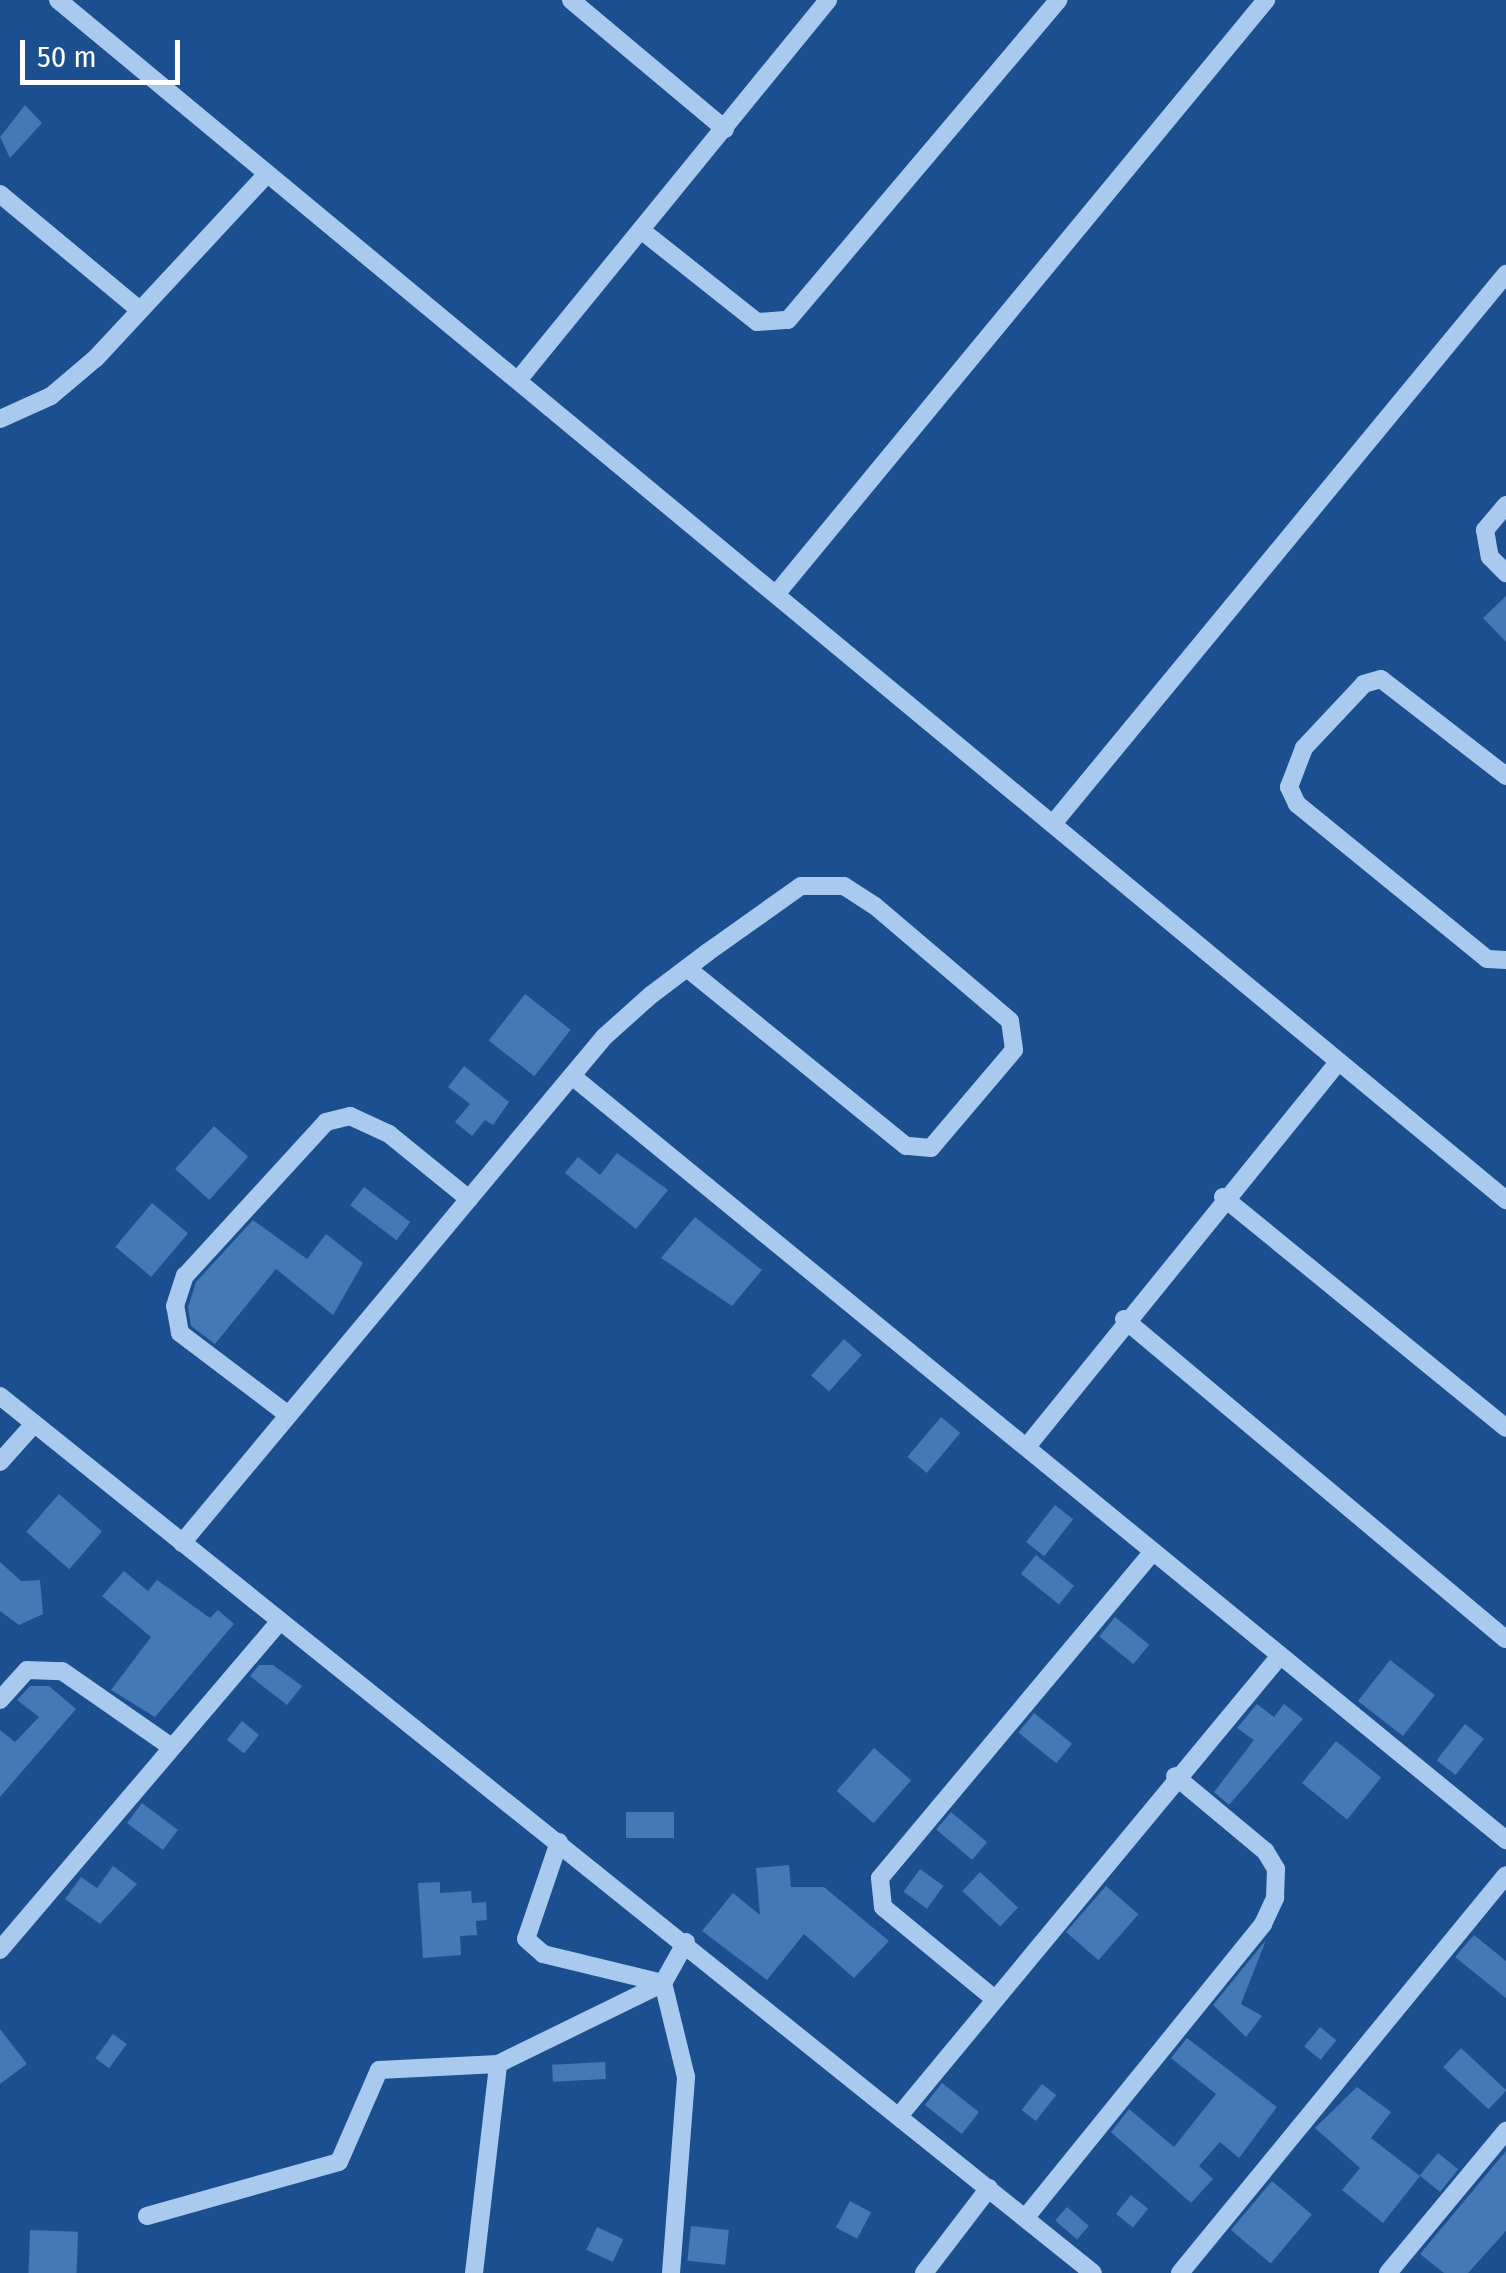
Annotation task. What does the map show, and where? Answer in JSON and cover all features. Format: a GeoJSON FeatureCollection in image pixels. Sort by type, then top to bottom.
{"type":"FeatureCollection","features":[{"type":"Feature","properties":{"kind":"street"},"geometry":{"type":"LineString","coordinates":[[58,0],[264,177],[520,380],[778,593],[871,677],[1056,820],[1506,1200]]}},
{"type":"Feature","properties":{"kind":"street"},"geometry":{"type":"LineString","coordinates":[[571,0],[725,128]]}},
{"type":"Feature","properties":{"kind":"street"},"geometry":{"type":"LineString","coordinates":[[520,380],[828,0]]}},
{"type":"Feature","properties":{"kind":"street"},"geometry":{"type":"LineString","coordinates":[[641,230],[758,322],[788,320],[1058,0]]}},
{"type":"Feature","properties":{"kind":"street"},"geometry":{"type":"LineString","coordinates":[[778,593],[1266,0]]}},
{"type":"Feature","properties":{"kind":"street"},"geometry":{"type":"LineString","coordinates":[[0,419],[52,396],[96,358],[136,307],[264,177]]}},
{"type":"Feature","properties":{"kind":"street"},"geometry":{"type":"LineString","coordinates":[[0,194],[136,307]]}},
{"type":"Feature","properties":{"kind":"street"},"geometry":{"type":"LineString","coordinates":[[1056,820],[1506,274]]}},
{"type":"Feature","properties":{"kind":"street"},"geometry":{"type":"LineString","coordinates":[[1506,505],[1485,530],[1490,557],[1506,573]]}},
{"type":"Feature","properties":{"kind":"street"},"geometry":{"type":"LineString","coordinates":[[1506,776],[1381,679],[1364,684],[1304,748],[1288,786],[1297,804],[1487,959],[1506,960]]}},
{"type":"Feature","properties":{"kind":"street"},"geometry":{"type":"LineString","coordinates":[[182,1544],[604,1038],[687,968],[802,886],[844,886],[1010,1021],[1014,1050],[930,1148],[906,1146],[687,968]]}},
{"type":"Feature","properties":{"kind":"street"},"geometry":{"type":"LineString","coordinates":[[1028,1444],[1124,1318],[1338,1062]]}},
{"type":"Feature","properties":{"kind":"street"},"geometry":{"type":"LineString","coordinates":[[572,1076],[1028,1444],[1278,1657],[1506,1840]]}},
{"type":"Feature","properties":{"kind":"street"},"geometry":{"type":"LineString","coordinates":[[287,1414],[180,1332],[175,1306],[185,1276],[326,1122],[350,1116],[389,1134],[469,1199]]}},
{"type":"Feature","properties":{"kind":"street"},"geometry":{"type":"LineString","coordinates":[[1223,1197],[1506,1428]]}},
{"type":"Feature","properties":{"kind":"street"},"geometry":{"type":"LineString","coordinates":[[1124,1318],[1506,1639]]}},
{"type":"Feature","properties":{"kind":"street"},"geometry":{"type":"LineString","coordinates":[[0,1396],[276,1625],[686,1942],[1093,2273]]}},
{"type":"Feature","properties":{"kind":"street"},"geometry":{"type":"LineString","coordinates":[[0,1462],[34,1424]]}},
{"type":"Feature","properties":{"kind":"street"},"geometry":{"type":"LineString","coordinates":[[992,1996],[883,1907],[880,1878],[1153,1552]]}},
{"type":"Feature","properties":{"kind":"street"},"geometry":{"type":"LineString","coordinates":[[0,1950],[276,1625]]}},
{"type":"Feature","properties":{"kind":"street"},"geometry":{"type":"LineString","coordinates":[[899,2116],[992,1996],[1278,1657]]}},
{"type":"Feature","properties":{"kind":"street"},"geometry":{"type":"LineString","coordinates":[[0,1700],[27,1670],[62,1671],[170,1746]]}},
{"type":"Feature","properties":{"kind":"street"},"geometry":{"type":"LineString","coordinates":[[1026,2217],[1263,1924],[1276,1898],[1276,1870],[1265,1851],[1175,1776]]}},
{"type":"Feature","properties":{"kind":"street"},"geometry":{"type":"LineString","coordinates":[[559,1842],[526,1939],[543,1954],[663,1982]]}},
{"type":"Feature","properties":{"kind":"street"},"geometry":{"type":"LineString","coordinates":[[1180,2273],[1506,1875]]}},
{"type":"Feature","properties":{"kind":"street"},"geometry":{"type":"LineString","coordinates":[[146,2216],[338,2162],[378,2070],[498,2064],[663,1982],[686,1942]]}},
{"type":"Feature","properties":{"kind":"street"},"geometry":{"type":"LineString","coordinates":[[663,1982],[686,2077],[672,2273]]}},
{"type":"Feature","properties":{"kind":"street"},"geometry":{"type":"LineString","coordinates":[[474,2273],[498,2064]]}},
{"type":"Feature","properties":{"kind":"street"},"geometry":{"type":"LineString","coordinates":[[1388,2273],[1506,2131]]}},
{"type":"Feature","properties":{"kind":"street"},"geometry":{"type":"LineString","coordinates":[[924,2273],[989,2188]]}},
{"type":"Feature","properties":{"kind":"building"},"geometry":{"type":"Polygon","coordinates":[[[25,105],[42,123],[10,158],[0,137],[25,105]]]}},
{"type":"Feature","properties":{"kind":"building"},"geometry":{"type":"Polygon","coordinates":[[[1506,596],[1506,642],[1483,618],[1506,596]]]}},
{"type":"Feature","properties":{"kind":"building"},"geometry":{"type":"Polygon","coordinates":[[[525,994],[571,1030],[534,1076],[489,1040],[525,994]]]}},
{"type":"Feature","properties":{"kind":"building"},"geometry":{"type":"Polygon","coordinates":[[[464,1066],[509,1102],[493,1125],[485,1120],[472,1136],[455,1122],[470,1104],[448,1087],[464,1066]]]}},
{"type":"Feature","properties":{"kind":"building"},"geometry":{"type":"Polygon","coordinates":[[[214,1126],[248,1157],[209,1200],[175,1169],[214,1126]]]}},
{"type":"Feature","properties":{"kind":"building"},"geometry":{"type":"Polygon","coordinates":[[[617,1153],[668,1190],[636,1229],[565,1173],[578,1157],[600,1175],[617,1153]]]}},
{"type":"Feature","properties":{"kind":"building"},"geometry":{"type":"Polygon","coordinates":[[[364,1187],[410,1222],[396,1240],[350,1205],[364,1187]]]}},
{"type":"Feature","properties":{"kind":"building"},"geometry":{"type":"Polygon","coordinates":[[[152,1203],[188,1233],[151,1277],[115,1247],[152,1203]]]}},
{"type":"Feature","properties":{"kind":"building"},"geometry":{"type":"Polygon","coordinates":[[[695,1217],[762,1270],[732,1306],[661,1258],[695,1217]]]}},
{"type":"Feature","properties":{"kind":"building"},"geometry":{"type":"Polygon","coordinates":[[[253,1220],[307,1259],[326,1234],[363,1263],[333,1315],[276,1269],[215,1344],[191,1326],[188,1307],[196,1282],[253,1220]]]}},
{"type":"Feature","properties":{"kind":"building"},"geometry":{"type":"Polygon","coordinates":[[[844,1339],[862,1355],[829,1391],[811,1375],[844,1339]]]}},
{"type":"Feature","properties":{"kind":"building"},"geometry":{"type":"Polygon","coordinates":[[[941,1417],[960,1433],[927,1473],[908,1457],[941,1417]]]}},
{"type":"Feature","properties":{"kind":"building"},"geometry":{"type":"Polygon","coordinates":[[[59,1494],[102,1531],[69,1569],[26,1532],[59,1494]]]}},
{"type":"Feature","properties":{"kind":"building"},"geometry":{"type":"Polygon","coordinates":[[[1055,1505],[1073,1519],[1044,1556],[1026,1542],[1055,1505]]]}},
{"type":"Feature","properties":{"kind":"building"},"geometry":{"type":"Polygon","coordinates":[[[1036,1555],[1074,1586],[1059,1604],[1021,1574],[1036,1555]]]}},
{"type":"Feature","properties":{"kind":"building"},"geometry":{"type":"Polygon","coordinates":[[[0,1562],[21,1581],[40,1580],[43,1614],[19,1625],[0,1611],[0,1562]]]}},
{"type":"Feature","properties":{"kind":"building"},"geometry":{"type":"Polygon","coordinates":[[[124,1571],[148,1591],[157,1580],[210,1618],[218,1610],[234,1624],[155,1717],[111,1690],[151,1637],[102,1596],[124,1571]]]}},
{"type":"Feature","properties":{"kind":"building"},"geometry":{"type":"Polygon","coordinates":[[[1115,1617],[1149,1645],[1133,1664],[1099,1636],[1115,1617]]]}},
{"type":"Feature","properties":{"kind":"building"},"geometry":{"type":"Polygon","coordinates":[[[1390,1660],[1435,1695],[1403,1736],[1358,1701],[1390,1660]]]}},
{"type":"Feature","properties":{"kind":"building"},"geometry":{"type":"Polygon","coordinates":[[[259,1665],[273,1665],[302,1686],[287,1705],[250,1676],[259,1665]]]}},
{"type":"Feature","properties":{"kind":"building"},"geometry":{"type":"Polygon","coordinates":[[[30,1686],[49,1686],[76,1709],[0,1797],[0,1730],[15,1742],[39,1717],[17,1700],[30,1686]]]}},
{"type":"Feature","properties":{"kind":"building"},"geometry":{"type":"Polygon","coordinates":[[[1257,1704],[1274,1717],[1284,1704],[1303,1719],[1229,1805],[1214,1792],[1254,1740],[1237,1728],[1257,1704]]]}},
{"type":"Feature","properties":{"kind":"building"},"geometry":{"type":"Polygon","coordinates":[[[1034,1713],[1072,1744],[1056,1763],[1018,1732],[1034,1713]]]}},
{"type":"Feature","properties":{"kind":"building"},"geometry":{"type":"Polygon","coordinates":[[[242,1721],[259,1735],[244,1753],[227,1740],[242,1721]]]}},
{"type":"Feature","properties":{"kind":"building"},"geometry":{"type":"Polygon","coordinates":[[[1465,1724],[1484,1739],[1456,1775],[1437,1760],[1465,1724]]]}},
{"type":"Feature","properties":{"kind":"building"},"geometry":{"type":"Polygon","coordinates":[[[1336,1741],[1381,1778],[1347,1819],[1302,1783],[1336,1741]]]}},
{"type":"Feature","properties":{"kind":"building"},"geometry":{"type":"Polygon","coordinates":[[[874,1748],[911,1780],[874,1823],[837,1791],[874,1748]]]}},
{"type":"Feature","properties":{"kind":"building"},"geometry":{"type":"Polygon","coordinates":[[[142,1803],[178,1830],[163,1850],[127,1823],[142,1803]]]}},
{"type":"Feature","properties":{"kind":"building"},"geometry":{"type":"Polygon","coordinates":[[[626,1812],[674,1812],[674,1838],[626,1838],[626,1812]]]}},
{"type":"Feature","properties":{"kind":"building"},"geometry":{"type":"Polygon","coordinates":[[[951,1812],[987,1842],[972,1860],[936,1830],[951,1812]]]}},
{"type":"Feature","properties":{"kind":"building"},"geometry":{"type":"Polygon","coordinates":[[[789,1865],[791,1887],[824,1887],[889,1941],[854,1978],[804,1934],[767,1980],[702,1931],[733,1893],[760,1915],[756,1868],[789,1865]]]}},
{"type":"Feature","properties":{"kind":"building"},"geometry":{"type":"Polygon","coordinates":[[[113,1866],[137,1884],[100,1924],[65,1899],[81,1877],[97,1888],[113,1866]]]}},
{"type":"Feature","properties":{"kind":"building"},"geometry":{"type":"Polygon","coordinates":[[[920,1869],[943,1886],[927,1909],[904,1892],[920,1869]]]}},
{"type":"Feature","properties":{"kind":"building"},"geometry":{"type":"Polygon","coordinates":[[[980,1872],[1018,1907],[1000,1926],[962,1891],[980,1872]]]}},
{"type":"Feature","properties":{"kind":"building"},"geometry":{"type":"Polygon","coordinates":[[[440,1882],[440,1893],[471,1891],[472,1903],[486,1902],[487,1920],[476,1921],[477,1935],[460,1936],[461,1955],[423,1958],[418,1883],[440,1882]]]}},
{"type":"Feature","properties":{"kind":"building"},"geometry":{"type":"Polygon","coordinates":[[[1106,1886],[1138,1914],[1098,1960],[1066,1932],[1106,1886]]]}},
{"type":"Feature","properties":{"kind":"building"},"geometry":{"type":"Polygon","coordinates":[[[1474,1935],[1506,1961],[1506,1998],[1455,1957],[1474,1935]]]}},
{"type":"Feature","properties":{"kind":"building"},"geometry":{"type":"Polygon","coordinates":[[[1266,1940],[1241,2004],[1262,2016],[1246,2037],[1213,2005],[1266,1940]]]}},
{"type":"Feature","properties":{"kind":"building"},"geometry":{"type":"Polygon","coordinates":[[[1320,2027],[1336,2040],[1321,2060],[1304,2046],[1320,2027]]]}},
{"type":"Feature","properties":{"kind":"building"},"geometry":{"type":"Polygon","coordinates":[[[0,2029],[27,2064],[0,2084],[0,2029]]]}},
{"type":"Feature","properties":{"kind":"building"},"geometry":{"type":"Polygon","coordinates":[[[113,2034],[127,2044],[109,2068],[95,2058],[113,2034]]]}},
{"type":"Feature","properties":{"kind":"building"},"geometry":{"type":"Polygon","coordinates":[[[1187,2038],[1277,2107],[1239,2158],[1220,2142],[1199,2166],[1213,2179],[1191,2203],[1111,2132],[1129,2109],[1174,2147],[1216,2094],[1171,2058],[1187,2038]]]}},
{"type":"Feature","properties":{"kind":"building"},"geometry":{"type":"Polygon","coordinates":[[[1461,2048],[1506,2090],[1489,2109],[1443,2067],[1461,2048]]]}},
{"type":"Feature","properties":{"kind":"building"},"geometry":{"type":"Polygon","coordinates":[[[605,2062],[606,2079],[553,2082],[552,2065],[605,2062]]]}},
{"type":"Feature","properties":{"kind":"building"},"geometry":{"type":"Polygon","coordinates":[[[942,2083],[979,2112],[962,2134],[925,2105],[942,2083]]]}},
{"type":"Feature","properties":{"kind":"building"},"geometry":{"type":"Polygon","coordinates":[[[1042,2084],[1056,2095],[1036,2121],[1022,2110],[1042,2084]]]}},
{"type":"Feature","properties":{"kind":"building"},"geometry":{"type":"Polygon","coordinates":[[[1357,2087],[1391,2112],[1371,2138],[1420,2176],[1383,2223],[1342,2190],[1360,2168],[1315,2128],[1357,2087]]]}},
{"type":"Feature","properties":{"kind":"building"},"geometry":{"type":"Polygon","coordinates":[[[1506,2151],[1506,2231],[1468,2273],[1444,2273],[1420,2254],[1506,2151]]]}},
{"type":"Feature","properties":{"kind":"building"},"geometry":{"type":"Polygon","coordinates":[[[1438,2153],[1458,2169],[1440,2192],[1420,2176],[1438,2153]]]}},
{"type":"Feature","properties":{"kind":"building"},"geometry":{"type":"Polygon","coordinates":[[[1272,2181],[1312,2214],[1271,2263],[1231,2230],[1272,2181]]]}},
{"type":"Feature","properties":{"kind":"building"},"geometry":{"type":"Polygon","coordinates":[[[1131,2195],[1148,2209],[1133,2227],[1116,2214],[1131,2195]]]}},
{"type":"Feature","properties":{"kind":"building"},"geometry":{"type":"Polygon","coordinates":[[[850,2201],[871,2212],[857,2239],[836,2227],[850,2201]]]}},
{"type":"Feature","properties":{"kind":"building"},"geometry":{"type":"Polygon","coordinates":[[[1067,2207],[1089,2226],[1077,2240],[1055,2221],[1067,2207]]]}},
{"type":"Feature","properties":{"kind":"building"},"geometry":{"type":"Polygon","coordinates":[[[691,2226],[729,2230],[725,2265],[687,2261],[691,2226]]]}},
{"type":"Feature","properties":{"kind":"building"},"geometry":{"type":"Polygon","coordinates":[[[597,2227],[623,2239],[613,2262],[586,2250],[597,2227]]]}},
{"type":"Feature","properties":{"kind":"building"},"geometry":{"type":"Polygon","coordinates":[[[30,2230],[78,2232],[77,2273],[28,2273],[30,2230]]]}}]}
